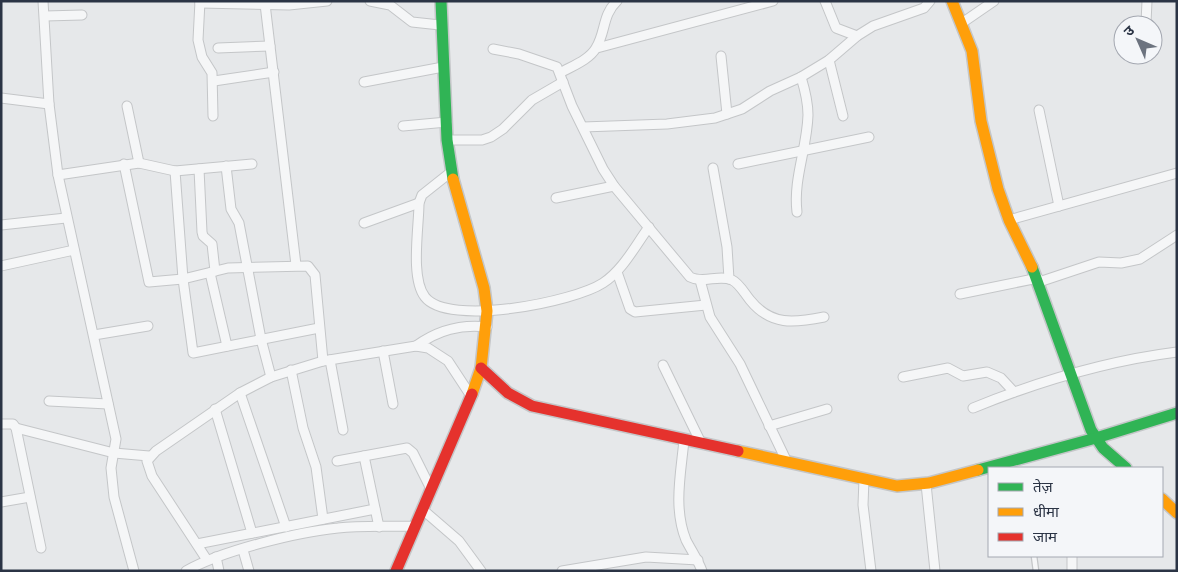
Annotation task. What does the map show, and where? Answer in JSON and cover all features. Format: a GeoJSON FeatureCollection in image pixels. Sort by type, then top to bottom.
{"type":"FeatureCollection","features":[{"type":"Feature","properties":{"kind":"street"},"geometry":{"type":"LineString","coordinates":[[43,1],[49,104],[58,175],[116,439],[111,468],[114,497],[134,571]]}},
{"type":"Feature","properties":{"kind":"street"},"geometry":{"type":"LineString","coordinates":[[213,116],[214,81],[199,50],[200,2],[265,4],[327,1]]}},
{"type":"Feature","properties":{"kind":"street"},"geometry":{"type":"LineString","coordinates":[[370,1],[399,6],[412,22],[440,24]]}},
{"type":"Feature","properties":{"kind":"street"},"geometry":{"type":"LineString","coordinates":[[396,571],[471,396],[481,368],[487,327],[487,311],[482,280],[451,172],[447,140],[440,24],[441,1]]}},
{"type":"Feature","properties":{"kind":"street"},"geometry":{"type":"LineString","coordinates":[[597,48],[605,18],[609,9],[617,1]]}},
{"type":"Feature","properties":{"kind":"street"},"geometry":{"type":"LineString","coordinates":[[447,140],[482,140],[490,137],[503,129],[532,100],[597,48],[771,1]]}},
{"type":"Feature","properties":{"kind":"street"},"geometry":{"type":"LineString","coordinates":[[825,1],[836,28],[857,36]]}},
{"type":"Feature","properties":{"kind":"street"},"geometry":{"type":"LineString","coordinates":[[583,127],[666,124],[715,118],[727,114],[801,77],[829,60],[857,36],[873,26],[924,8],[930,1]]}},
{"type":"Feature","properties":{"kind":"street"},"geometry":{"type":"LineString","coordinates":[[952,1],[972,51],[981,121],[990,162],[1009,220],[1038,280],[1070,373],[1096,438],[1125,467]]}},
{"type":"Feature","properties":{"kind":"street"},"geometry":{"type":"LineString","coordinates":[[962,23],[994,1]]}},
{"type":"Feature","properties":{"kind":"street"},"geometry":{"type":"LineString","coordinates":[[1146,15],[1147,1]]}},
{"type":"Feature","properties":{"kind":"street"},"geometry":{"type":"LineString","coordinates":[[265,4],[296,265]]}},
{"type":"Feature","properties":{"kind":"street"},"geometry":{"type":"LineString","coordinates":[[45,16],[82,16]]}},
{"type":"Feature","properties":{"kind":"street"},"geometry":{"type":"LineString","coordinates":[[218,48],[270,46]]}},
{"type":"Feature","properties":{"kind":"street"},"geometry":{"type":"LineString","coordinates":[[493,49],[553,65],[562,77],[603,169],[614,186],[690,277],[700,280],[729,279],[735,281],[758,310],[767,316],[799,322],[824,317]]}},
{"type":"Feature","properties":{"kind":"street"},"geometry":{"type":"LineString","coordinates":[[721,56],[727,114]]}},
{"type":"Feature","properties":{"kind":"street"},"geometry":{"type":"LineString","coordinates":[[829,60],[843,116]]}},
{"type":"Feature","properties":{"kind":"street"},"geometry":{"type":"LineString","coordinates":[[364,82],[443,67]]}},
{"type":"Feature","properties":{"kind":"street"},"geometry":{"type":"LineString","coordinates":[[214,81],[274,72]]}},
{"type":"Feature","properties":{"kind":"street"},"geometry":{"type":"LineString","coordinates":[[797,212],[796,183],[808,117],[807,100],[801,77]]}},
{"type":"Feature","properties":{"kind":"street"},"geometry":{"type":"LineString","coordinates":[[1,98],[49,104]]}},
{"type":"Feature","properties":{"kind":"street"},"geometry":{"type":"LineString","coordinates":[[127,106],[138,163]]}},
{"type":"Feature","properties":{"kind":"street"},"geometry":{"type":"LineString","coordinates":[[1039,110],[1059,206]]}},
{"type":"Feature","properties":{"kind":"street"},"geometry":{"type":"LineString","coordinates":[[403,126],[447,122]]}},
{"type":"Feature","properties":{"kind":"street"},"geometry":{"type":"LineString","coordinates":[[738,164],[803,152],[869,136]]}},
{"type":"Feature","properties":{"kind":"street"},"geometry":{"type":"LineString","coordinates":[[58,175],[138,163],[171,170],[252,164]]}},
{"type":"Feature","properties":{"kind":"street"},"geometry":{"type":"LineString","coordinates":[[124,164],[147,279],[154,283],[246,267],[308,266],[315,275],[319,328],[342,430]]}},
{"type":"Feature","properties":{"kind":"street"},"geometry":{"type":"LineString","coordinates":[[226,166],[231,209],[239,223],[246,267],[271,377]]}},
{"type":"Feature","properties":{"kind":"street"},"geometry":{"type":"LineString","coordinates":[[713,168],[727,247],[729,279]]}},
{"type":"Feature","properties":{"kind":"street"},"geometry":{"type":"LineString","coordinates":[[199,169],[202,232],[203,236],[212,244],[212,272],[227,346]]}},
{"type":"Feature","properties":{"kind":"street"},"geometry":{"type":"LineString","coordinates":[[171,170],[193,353],[319,328]]}},
{"type":"Feature","properties":{"kind":"street"},"geometry":{"type":"LineString","coordinates":[[451,172],[422,195],[419,203],[417,278],[425,298],[442,309],[487,311],[540,304],[579,294],[602,284],[617,272],[649,227]]}},
{"type":"Feature","properties":{"kind":"street"},"geometry":{"type":"LineString","coordinates":[[1009,220],[1177,173]]}},
{"type":"Feature","properties":{"kind":"street"},"geometry":{"type":"LineString","coordinates":[[556,198],[614,186]]}},
{"type":"Feature","properties":{"kind":"street"},"geometry":{"type":"LineString","coordinates":[[364,223],[419,203]]}},
{"type":"Feature","properties":{"kind":"street"},"geometry":{"type":"LineString","coordinates":[[1,225],[66,218]]}},
{"type":"Feature","properties":{"kind":"street"},"geometry":{"type":"LineString","coordinates":[[960,294],[1038,280],[1098,262],[1121,262],[1140,259],[1177,235]]}},
{"type":"Feature","properties":{"kind":"street"},"geometry":{"type":"LineString","coordinates":[[1,266],[74,250]]}},
{"type":"Feature","properties":{"kind":"street"},"geometry":{"type":"LineString","coordinates":[[617,272],[630,309],[636,312],[706,305]]}},
{"type":"Feature","properties":{"kind":"street"},"geometry":{"type":"LineString","coordinates":[[700,280],[710,318],[740,364],[787,462]]}},
{"type":"Feature","properties":{"kind":"street"},"geometry":{"type":"LineString","coordinates":[[94,335],[148,326]]}},
{"type":"Feature","properties":{"kind":"street"},"geometry":{"type":"LineString","coordinates":[[416,346],[426,338],[449,328],[462,326],[487,327]]}},
{"type":"Feature","properties":{"kind":"street"},"geometry":{"type":"LineString","coordinates":[[219,571],[212,559],[197,544],[149,469],[147,461],[149,456],[214,409],[271,377],[291,370],[327,360],[416,346],[437,352],[448,361],[471,396]]}},
{"type":"Feature","properties":{"kind":"street"},"geometry":{"type":"LineString","coordinates":[[383,351],[392,404]]}},
{"type":"Feature","properties":{"kind":"street"},"geometry":{"type":"LineString","coordinates":[[973,408],[1070,373],[1139,357],[1177,352]]}},
{"type":"Feature","properties":{"kind":"street"},"geometry":{"type":"LineString","coordinates":[[663,364],[701,443]]}},
{"type":"Feature","properties":{"kind":"street"},"geometry":{"type":"LineString","coordinates":[[481,368],[508,393],[532,406],[897,486],[926,484],[988,471]]}},
{"type":"Feature","properties":{"kind":"street"},"geometry":{"type":"LineString","coordinates":[[903,377],[948,368],[963,376],[987,372],[1001,378],[1014,392]]}},
{"type":"Feature","properties":{"kind":"street"},"geometry":{"type":"LineString","coordinates":[[291,370],[303,428],[316,466],[323,519]]}},
{"type":"Feature","properties":{"kind":"street"},"geometry":{"type":"LineString","coordinates":[[240,393],[286,527]]}},
{"type":"Feature","properties":{"kind":"street"},"geometry":{"type":"LineString","coordinates":[[49,401],[108,404]]}},
{"type":"Feature","properties":{"kind":"street"},"geometry":{"type":"LineString","coordinates":[[214,409],[252,533]]}},
{"type":"Feature","properties":{"kind":"street"},"geometry":{"type":"LineString","coordinates":[[770,426],[827,409]]}},
{"type":"Feature","properties":{"kind":"street"},"geometry":{"type":"LineString","coordinates":[[1004,467],[1177,413]]}},
{"type":"Feature","properties":{"kind":"street"},"geometry":{"type":"LineString","coordinates":[[1,424],[13,424],[16,428],[114,453],[149,456]]}},
{"type":"Feature","properties":{"kind":"street"},"geometry":{"type":"LineString","coordinates":[[16,428],[41,548]]}},
{"type":"Feature","properties":{"kind":"street"},"geometry":{"type":"LineString","coordinates":[[684,440],[678,502],[686,540],[702,571]]}},
{"type":"Feature","properties":{"kind":"street"},"geometry":{"type":"LineString","coordinates":[[337,461],[407,448],[413,453],[431,489]]}},
{"type":"Feature","properties":{"kind":"street"},"geometry":{"type":"LineString","coordinates":[[364,456],[378,527]]}},
{"type":"Feature","properties":{"kind":"street"},"geometry":{"type":"LineString","coordinates":[[864,479],[863,506],[871,571]]}},
{"type":"Feature","properties":{"kind":"street"},"geometry":{"type":"LineString","coordinates":[[926,484],[936,571]]}},
{"type":"Feature","properties":{"kind":"street"},"geometry":{"type":"LineString","coordinates":[[1,502],[30,497]]}},
{"type":"Feature","properties":{"kind":"street"},"geometry":{"type":"LineString","coordinates":[[1163,500],[1177,513]]}},
{"type":"Feature","properties":{"kind":"street"},"geometry":{"type":"LineString","coordinates":[[197,544],[375,509]]}},
{"type":"Feature","properties":{"kind":"street"},"geometry":{"type":"LineString","coordinates":[[422,509],[459,541],[481,571]]}},
{"type":"Feature","properties":{"kind":"street"},"geometry":{"type":"LineString","coordinates":[[186,571],[212,559],[324,530],[415,526]]}},
{"type":"Feature","properties":{"kind":"street"},"geometry":{"type":"LineString","coordinates":[[243,550],[249,571]]}},
{"type":"Feature","properties":{"kind":"street"},"geometry":{"type":"LineString","coordinates":[[562,571],[588,570],[646,557],[698,560]]}},
{"type":"Feature","properties":{"kind":"street"},"geometry":{"type":"LineString","coordinates":[[1072,557],[1072,571]]}},
{"type":"Feature","properties":{"kind":"lane"},"geometry":{"type":"LineString","coordinates":[[1034,557],[1036,571]]}},
{"type":"Feature","properties":{"kind":"traffic: fast"},"geometry":{"type":"LineString","coordinates":[[441,1],[447,140],[453,179]]}},
{"type":"Feature","properties":{"kind":"traffic: fast"},"geometry":{"type":"LineString","coordinates":[[1032,267],[1091,430],[1103,448],[1125,467]]}},
{"type":"Feature","properties":{"kind":"traffic: fast"},"geometry":{"type":"LineString","coordinates":[[989,467],[1096,438],[1177,413]]}},
{"type":"Feature","properties":{"kind":"traffic: fast"},"geometry":{"type":"LineString","coordinates":[[978,470],[988,467]]}},
{"type":"Feature","properties":{"kind":"traffic: slow"},"geometry":{"type":"LineString","coordinates":[[952,1],[972,51],[981,121],[998,189],[1009,220],[1032,267]]}},
{"type":"Feature","properties":{"kind":"traffic: slow"},"geometry":{"type":"LineString","coordinates":[[453,179],[484,288],[487,311],[481,368],[472,394]]}},
{"type":"Feature","properties":{"kind":"traffic: slow"},"geometry":{"type":"LineString","coordinates":[[738,451],[897,486],[929,483],[978,470]]}},
{"type":"Feature","properties":{"kind":"traffic: slow"},"geometry":{"type":"LineString","coordinates":[[1163,500],[1177,513]]}},
{"type":"Feature","properties":{"kind":"traffic: jam"},"geometry":{"type":"LineString","coordinates":[[481,368],[508,393],[532,406],[738,451]]}},
{"type":"Feature","properties":{"kind":"traffic: jam"},"geometry":{"type":"LineString","coordinates":[[396,571],[472,394]]}}]}
